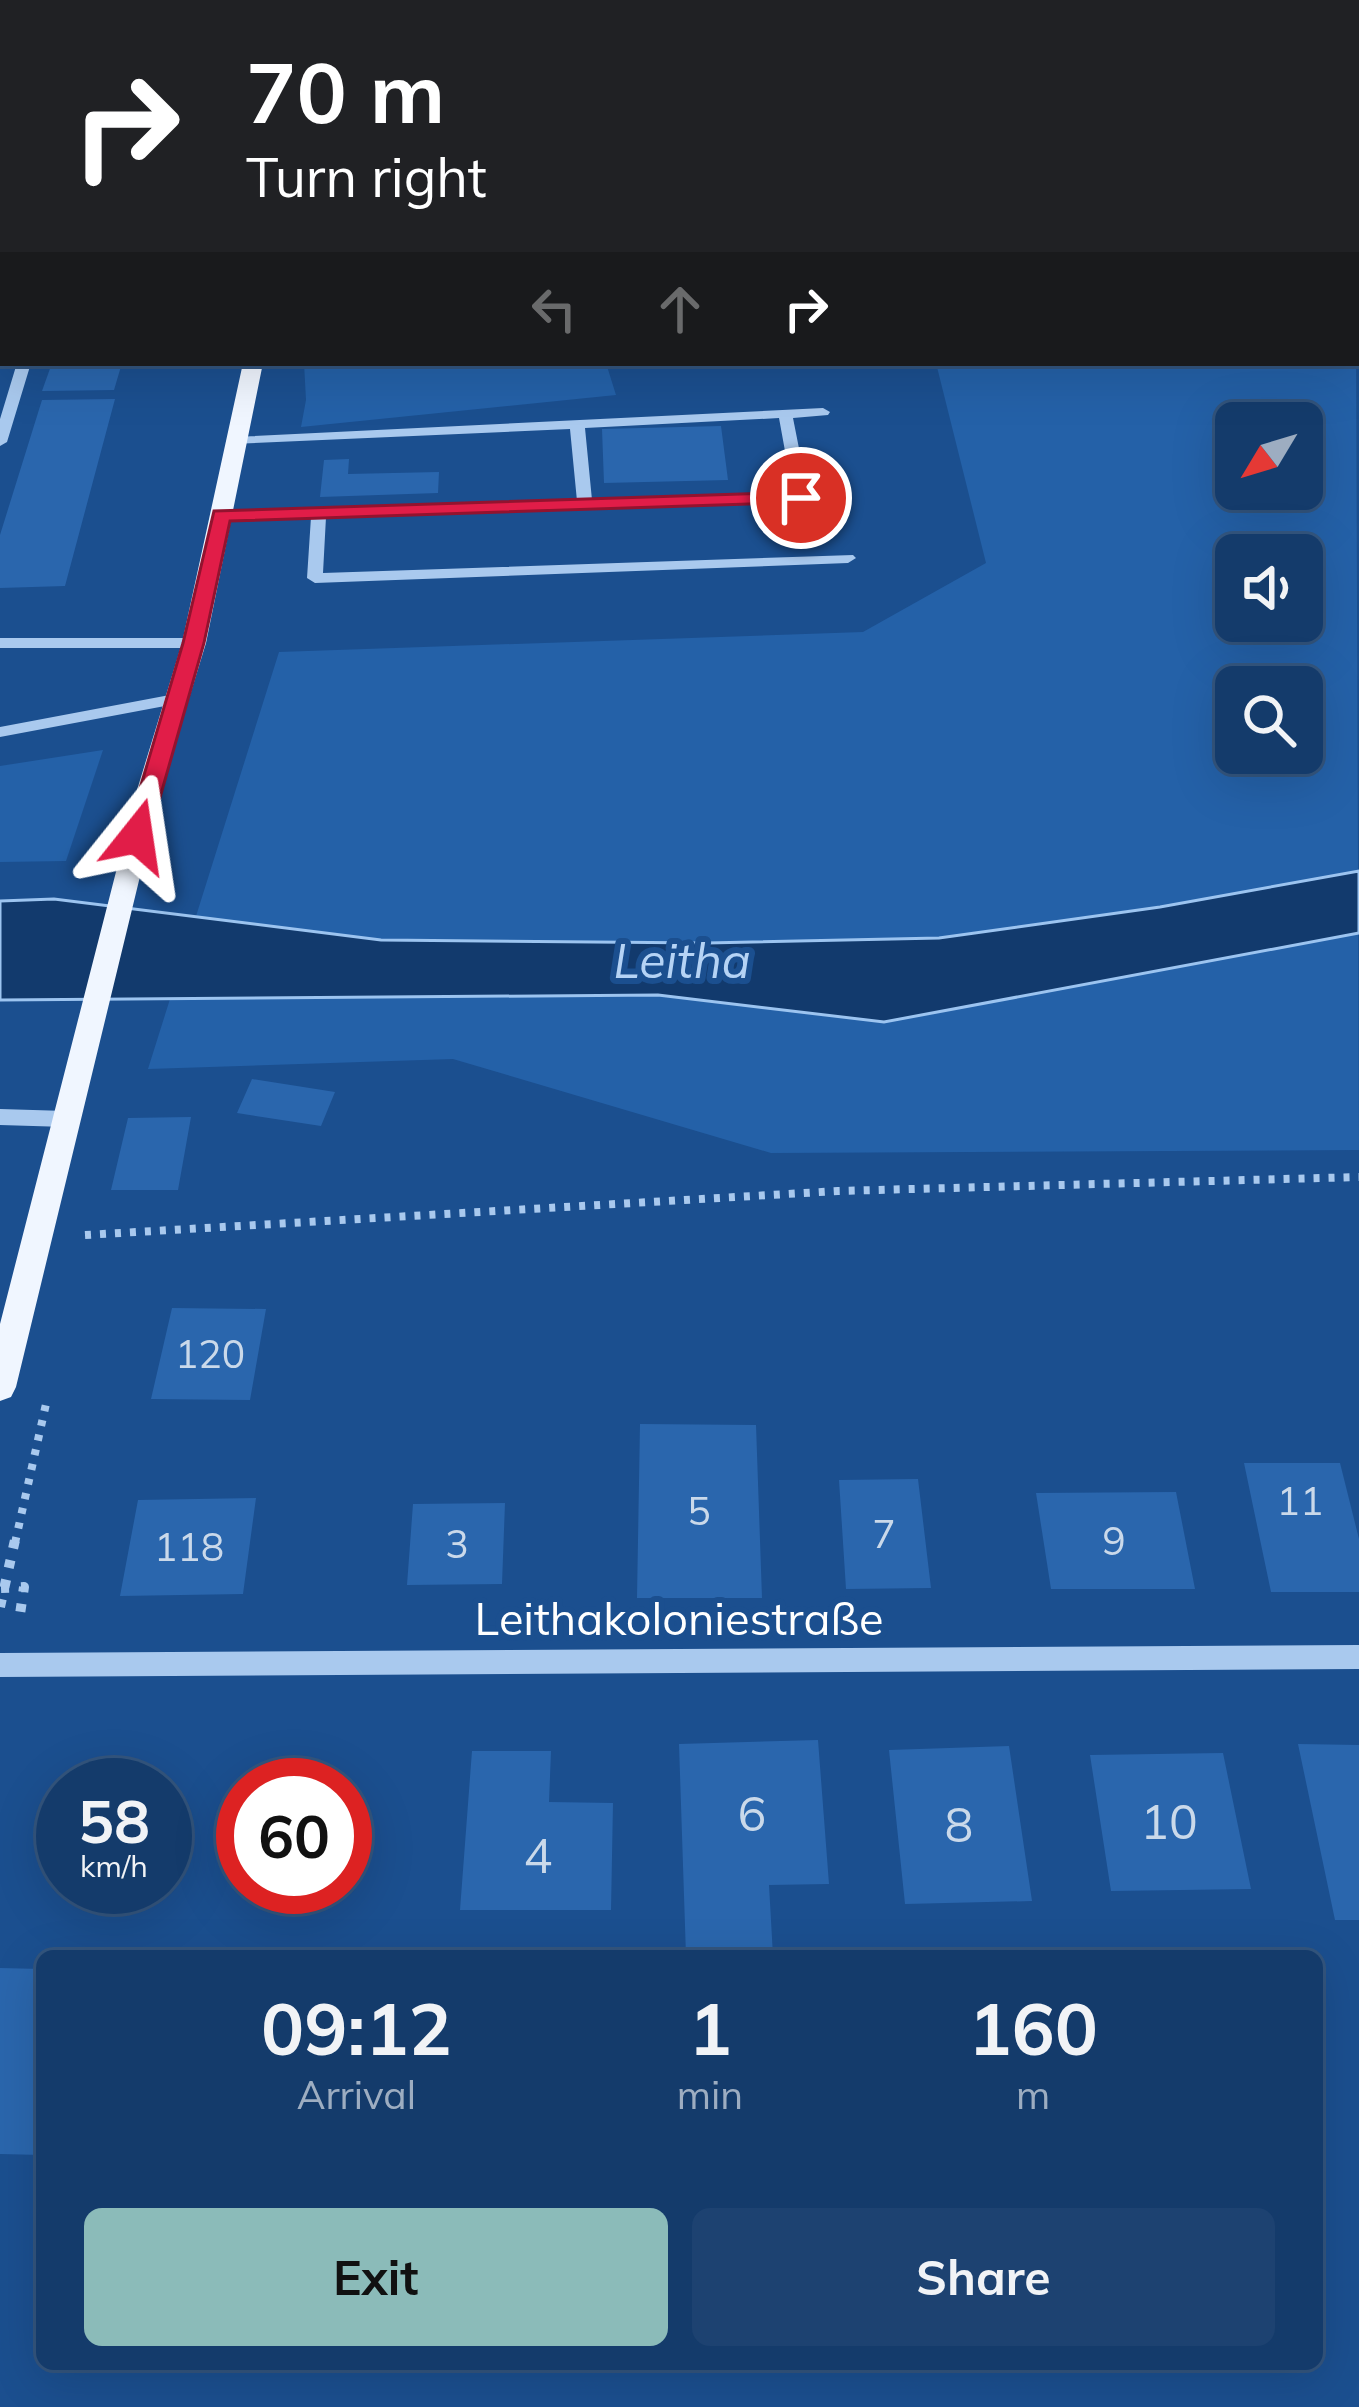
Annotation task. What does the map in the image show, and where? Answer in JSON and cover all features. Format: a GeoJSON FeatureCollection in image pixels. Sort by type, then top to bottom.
{"type":"FeatureCollection","features":[{"type":"Feature","properties":{"kind":"main road"},"geometry":{"type":"LineString","coordinates":[[0,1387],[149,790],[194,643],[252,366]]}},
{"type":"Feature","properties":{"kind":"street"},"geometry":{"type":"LineString","coordinates":[[0,442],[23,366]]}},
{"type":"Feature","properties":{"kind":"street"},"geometry":{"type":"LineString","coordinates":[[236,441],[823,412]]}},
{"type":"Feature","properties":{"kind":"street"},"geometry":{"type":"LineString","coordinates":[[785,414],[801,498]]}},
{"type":"Feature","properties":{"kind":"street"},"geometry":{"type":"LineString","coordinates":[[577,424],[585,502]]}},
{"type":"Feature","properties":{"kind":"street"},"geometry":{"type":"LineString","coordinates":[[221,515],[832,498]]}},
{"type":"Feature","properties":{"kind":"street"},"geometry":{"type":"LineString","coordinates":[[319,512],[315,578],[848,558]]}},
{"type":"Feature","properties":{"kind":"street"},"geometry":{"type":"LineString","coordinates":[[0,643],[194,643]]}},
{"type":"Feature","properties":{"kind":"street"},"geometry":{"type":"LineString","coordinates":[[0,732],[175,699]]}},
{"type":"Feature","properties":{"kind":"street"},"geometry":{"type":"LineString","coordinates":[[0,1117],[66,1119]]}},
{"type":"Feature","properties":{"kind":"street","name":"Leithakoloniestraße"},"geometry":{"type":"LineString","coordinates":[[0,1665],[1359,1657]]}},
{"type":"Feature","properties":{"kind":"path"},"geometry":{"type":"LineString","coordinates":[[36,1244],[84,1235],[838,1191],[1359,1177]]}},
{"type":"Feature","properties":{"kind":"shaded area"},"geometry":{"type":"Polygon","coordinates":[[[304,366],[607,366],[616,395],[301,427],[304,366]]]}},
{"type":"Feature","properties":{"kind":"shaded area"},"geometry":{"type":"Polygon","coordinates":[[[937,366],[1356,366],[1359,1150],[771,1153],[453,1059],[148,1069],[279,652],[863,632],[986,563],[937,366]]]}},
{"type":"Feature","properties":{"kind":"shaded area"},"geometry":{"type":"Polygon","coordinates":[[[103,750],[66,861],[0,862],[0,766],[103,750]]]}},
{"type":"Feature","properties":{"kind":"water","name":"Leitha"},"geometry":{"type":"Polygon","coordinates":[[[1359,871],[1359,933],[884,1022],[658,995],[0,1000],[0,901],[54,899],[381,940],[707,943],[939,938],[1160,907],[1359,871]]]}},
{"type":"Feature","properties":{"kind":"building"},"geometry":{"type":"Polygon","coordinates":[[[51,366],[121,366],[114,390],[42,391],[51,366]]]}},
{"type":"Feature","properties":{"kind":"building"},"geometry":{"type":"Polygon","coordinates":[[[115,399],[65,586],[0,588],[0,535],[42,400],[115,399]]]}},
{"type":"Feature","properties":{"kind":"building"},"geometry":{"type":"Polygon","coordinates":[[[721,426],[728,480],[604,483],[602,429],[721,426]]]}},
{"type":"Feature","properties":{"kind":"building"},"geometry":{"type":"Polygon","coordinates":[[[349,459],[348,474],[439,472],[438,493],[320,497],[324,460],[349,459]]]}},
{"type":"Feature","properties":{"kind":"building"},"geometry":{"type":"Polygon","coordinates":[[[252,1079],[335,1092],[321,1126],[237,1113],[252,1079]]]}},
{"type":"Feature","properties":{"kind":"building"},"geometry":{"type":"Polygon","coordinates":[[[191,1117],[178,1190],[111,1190],[128,1118],[191,1117]]]}},
{"type":"Feature","properties":{"kind":"building"},"geometry":{"type":"Polygon","coordinates":[[[172,1308],[266,1309],[250,1400],[151,1399],[172,1308]]]}},
{"type":"Feature","properties":{"kind":"building"},"geometry":{"type":"Polygon","coordinates":[[[640,1424],[756,1425],[762,1598],[637,1598],[640,1424]]]}},
{"type":"Feature","properties":{"kind":"building"},"geometry":{"type":"Polygon","coordinates":[[[1244,1463],[1340,1463],[1359,1539],[1359,1592],[1271,1592],[1244,1463]]]}},
{"type":"Feature","properties":{"kind":"building"},"geometry":{"type":"Polygon","coordinates":[[[918,1479],[931,1588],[846,1589],[839,1480],[918,1479]]]}},
{"type":"Feature","properties":{"kind":"building"},"geometry":{"type":"Polygon","coordinates":[[[1176,1492],[1195,1589],[1051,1589],[1036,1493],[1176,1492]]]}},
{"type":"Feature","properties":{"kind":"building"},"geometry":{"type":"Polygon","coordinates":[[[256,1498],[243,1594],[120,1596],[138,1500],[256,1498]]]}},
{"type":"Feature","properties":{"kind":"building"},"geometry":{"type":"Polygon","coordinates":[[[505,1503],[502,1584],[407,1585],[413,1504],[505,1503]]]}},
{"type":"Feature","properties":{"kind":"building"},"geometry":{"type":"Polygon","coordinates":[[[818,1740],[829,1884],[769,1885],[773,1950],[686,1950],[679,1744],[818,1740]]]}},
{"type":"Feature","properties":{"kind":"building"},"geometry":{"type":"Polygon","coordinates":[[[1298,1744],[1359,1745],[1359,1920],[1335,1920],[1298,1744]]]}},
{"type":"Feature","properties":{"kind":"building"},"geometry":{"type":"Polygon","coordinates":[[[1009,1746],[1032,1901],[905,1904],[889,1750],[1009,1746]]]}},
{"type":"Feature","properties":{"kind":"building"},"geometry":{"type":"Polygon","coordinates":[[[472,1751],[551,1751],[549,1802],[613,1803],[611,1910],[460,1910],[472,1751]]]}},
{"type":"Feature","properties":{"kind":"building"},"geometry":{"type":"Polygon","coordinates":[[[1223,1753],[1251,1889],[1111,1891],[1090,1755],[1223,1753]]]}},
{"type":"Feature","properties":{"kind":"building"},"geometry":{"type":"Polygon","coordinates":[[[0,1968],[36,1969],[36,2155],[0,2154],[0,1968]]]}},
{"type":"Feature","properties":{"kind":"route"},"geometry":{"type":"LineString","coordinates":[[137,836],[194,643],[221,515],[801,498]]}}]}
